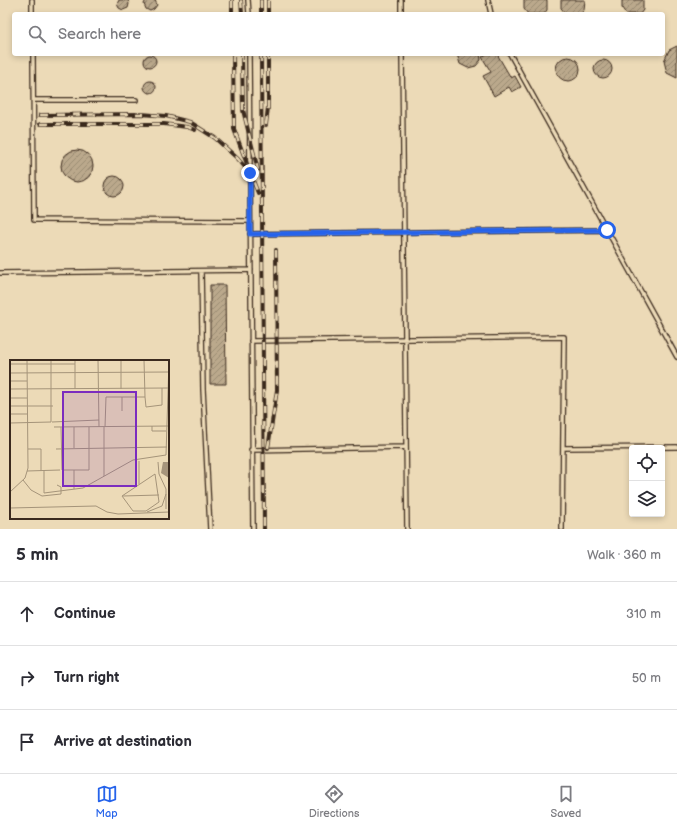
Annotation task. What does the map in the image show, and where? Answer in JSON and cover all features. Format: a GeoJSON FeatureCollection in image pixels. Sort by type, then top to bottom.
{"type":"FeatureCollection","features":[{"type":"Feature","properties":{"kind":"lane"},"geometry":{"type":"LineString","coordinates":[[32,0],[32,12]]}},
{"type":"Feature","properties":{"kind":"lane"},"geometry":{"type":"LineString","coordinates":[[248,0],[249,12]]}},
{"type":"Feature","properties":{"kind":"lane"},"geometry":{"type":"LineString","coordinates":[[401,0],[402,12]]}},
{"type":"Feature","properties":{"kind":"lane"},"geometry":{"type":"LineString","coordinates":[[488,0],[491,12]]}},
{"type":"Feature","properties":{"kind":"lane"},"geometry":{"type":"LineString","coordinates":[[33,56],[34,220],[250,221]]}},
{"type":"Feature","properties":{"kind":"lane"},"geometry":{"type":"LineString","coordinates":[[249,56],[252,529]]}},
{"type":"Feature","properties":{"kind":"lane"},"geometry":{"type":"LineString","coordinates":[[402,56],[407,529]]}},
{"type":"Feature","properties":{"kind":"lane"},"geometry":{"type":"LineString","coordinates":[[511,56],[677,357]]}},
{"type":"Feature","properties":{"kind":"lane"},"geometry":{"type":"LineString","coordinates":[[34,100],[136,100]]}},
{"type":"Feature","properties":{"kind":"lane"},"geometry":{"type":"LineString","coordinates":[[250,234],[404,231],[607,230]]}},
{"type":"Feature","properties":{"kind":"lane"},"geometry":{"type":"LineString","coordinates":[[0,273],[251,270]]}},
{"type":"Feature","properties":{"kind":"lane"},"geometry":{"type":"LineString","coordinates":[[201,271],[203,389],[210,529]]}},
{"type":"Feature","properties":{"kind":"lane"},"geometry":{"type":"LineString","coordinates":[[251,341],[564,337],[562,529]]}},
{"type":"Feature","properties":{"kind":"lane"},"geometry":{"type":"LineString","coordinates":[[251,450],[406,447]]}},
{"type":"Feature","properties":{"kind":"lane"},"geometry":{"type":"LineString","coordinates":[[563,448],[677,447]]}},
{"type":"Feature","properties":{"kind":"building"},"geometry":{"type":"Polygon","coordinates":[[[119,0],[128,0],[128,8],[123,10],[119,8],[117,4],[119,0]]]}},
{"type":"Feature","properties":{"kind":"building"},"geometry":{"type":"Polygon","coordinates":[[[146,0],[155,0],[157,5],[150,11],[146,9],[144,4],[146,0]]]}},
{"type":"Feature","properties":{"kind":"building"},"geometry":{"type":"Polygon","coordinates":[[[524,0],[547,0],[547,10],[546,12],[526,12],[524,9],[524,0]]]}},
{"type":"Feature","properties":{"kind":"building"},"geometry":{"type":"Polygon","coordinates":[[[561,0],[585,0],[582,12],[564,12],[561,8],[561,0]]]}},
{"type":"Feature","properties":{"kind":"building"},"geometry":{"type":"Polygon","coordinates":[[[622,0],[643,0],[643,10],[642,12],[625,12],[622,8],[622,0]]]}},
{"type":"Feature","properties":{"kind":"building"},"geometry":{"type":"Polygon","coordinates":[[[677,46],[677,78],[667,73],[664,61],[669,50],[677,46]]]}},
{"type":"Feature","properties":{"kind":"building"},"geometry":{"type":"Polygon","coordinates":[[[148,56],[152,56],[156,61],[154,65],[150,67],[146,65],[144,61],[148,56]]]}},
{"type":"Feature","properties":{"kind":"building"},"geometry":{"type":"Polygon","coordinates":[[[458,56],[480,56],[481,60],[476,66],[468,68],[460,64],[458,56]]]}},
{"type":"Feature","properties":{"kind":"building"},"geometry":{"type":"Polygon","coordinates":[[[498,56],[511,78],[515,76],[521,87],[512,92],[509,87],[494,96],[483,76],[491,72],[482,57],[498,56]]]}},
{"type":"Feature","properties":{"kind":"building"},"geometry":{"type":"Polygon","coordinates":[[[568,57],[577,60],[580,69],[577,78],[568,81],[559,78],[556,69],[559,60],[568,57]]]}},
{"type":"Feature","properties":{"kind":"building"},"geometry":{"type":"Polygon","coordinates":[[[603,60],[609,63],[612,69],[609,75],[603,78],[597,75],[594,69],[597,63],[603,60]]]}},
{"type":"Feature","properties":{"kind":"building"},"geometry":{"type":"Polygon","coordinates":[[[150,81],[154,83],[156,87],[154,91],[150,93],[146,91],[144,87],[146,83],[150,81]]]}},
{"type":"Feature","properties":{"kind":"building"},"geometry":{"type":"Polygon","coordinates":[[[77,150],[88,155],[93,166],[88,177],[77,182],[66,177],[61,166],[66,155],[77,150]]]}},
{"type":"Feature","properties":{"kind":"building"},"geometry":{"type":"Polygon","coordinates":[[[114,176],[121,179],[124,186],[121,193],[114,196],[107,193],[104,186],[107,179],[114,176]]]}},
{"type":"Feature","properties":{"kind":"building"},"geometry":{"type":"Polygon","coordinates":[[[210,285],[225,285],[226,384],[210,384],[210,285]]]}},
{"type":"Feature","properties":{"kind":"railway"},"geometry":{"type":"LineString","coordinates":[[232,0],[232,12]]}},
{"type":"Feature","properties":{"kind":"railway"},"geometry":{"type":"LineString","coordinates":[[241,0],[242,12]]}},
{"type":"Feature","properties":{"kind":"railway"},"geometry":{"type":"LineString","coordinates":[[261,0],[261,12]]}},
{"type":"Feature","properties":{"kind":"railway"},"geometry":{"type":"LineString","coordinates":[[268,0],[268,12]]}},
{"type":"Feature","properties":{"kind":"railway"},"geometry":{"type":"LineString","coordinates":[[233,56],[234,129],[247,164]]}},
{"type":"Feature","properties":{"kind":"railway"},"geometry":{"type":"LineString","coordinates":[[242,56],[243,110],[258,170]]}},
{"type":"Feature","properties":{"kind":"railway"},"geometry":{"type":"LineString","coordinates":[[261,56],[264,529]]}},
{"type":"Feature","properties":{"kind":"railway"},"geometry":{"type":"LineString","coordinates":[[266,125],[268,107],[268,56]]}},
{"type":"Feature","properties":{"kind":"railway"},"geometry":{"type":"LineString","coordinates":[[40,115],[141,114],[166,116],[190,122],[215,138],[238,159],[250,173],[258,193]]}},
{"type":"Feature","properties":{"kind":"railway"},"geometry":{"type":"LineString","coordinates":[[40,124],[164,124],[187,127],[195,130]]}},
{"type":"Feature","properties":{"kind":"railway"},"geometry":{"type":"LineString","coordinates":[[268,448],[277,390],[276,250]]}},
{"type":"Feature","properties":{"kind":"route"},"geometry":{"type":"LineString","coordinates":[[250,173],[250,234],[404,231],[607,230]]}}]}
